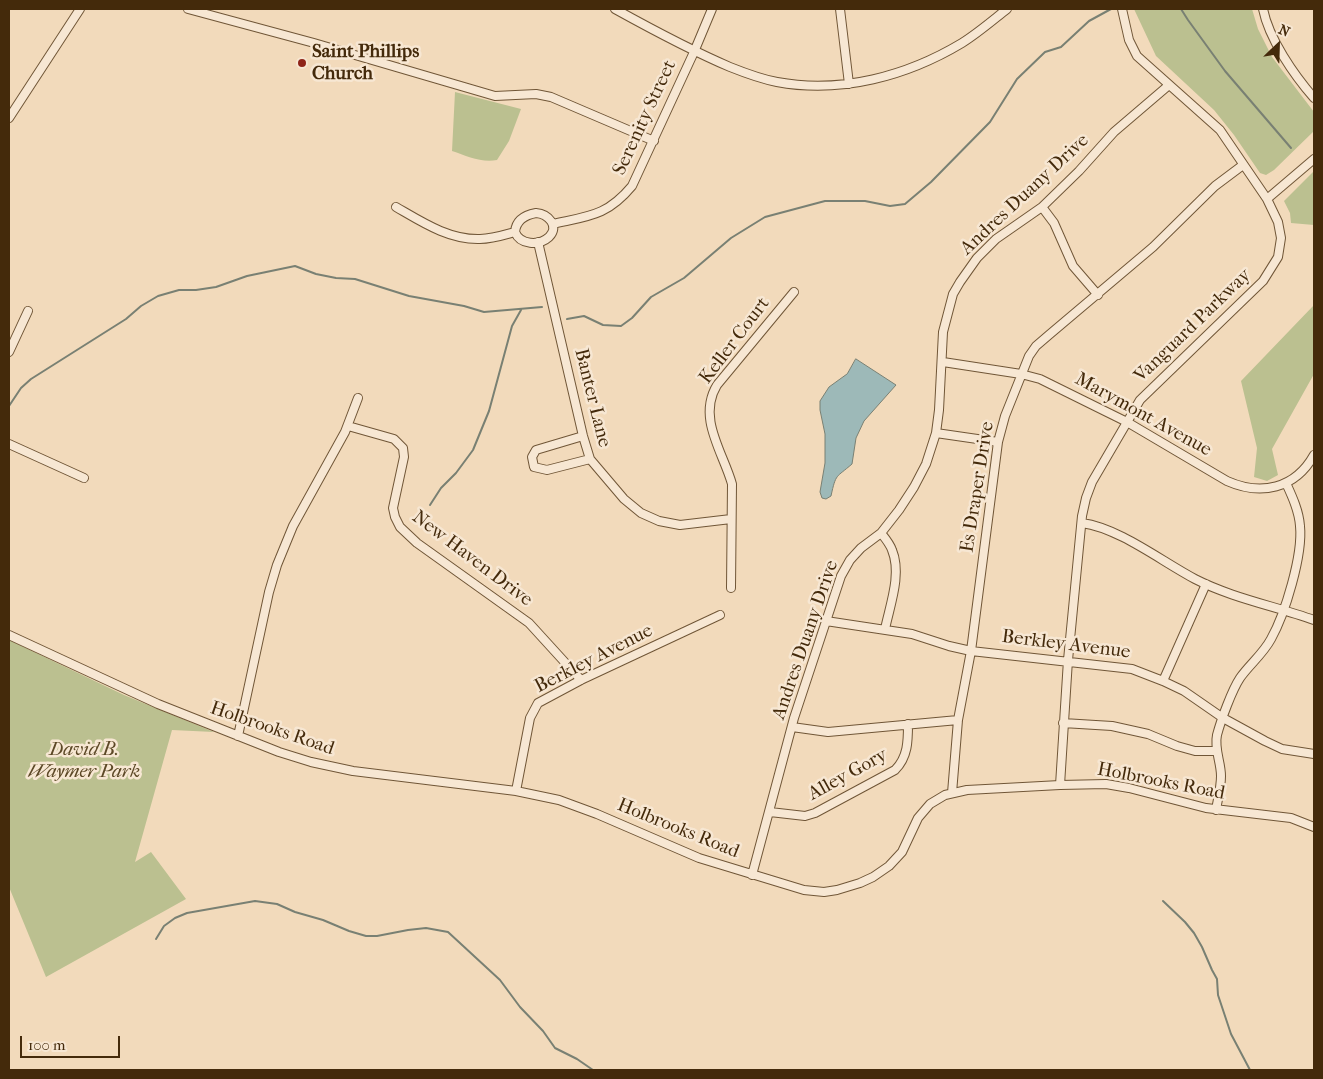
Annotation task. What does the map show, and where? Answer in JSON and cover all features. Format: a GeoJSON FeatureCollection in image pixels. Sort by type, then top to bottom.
{"type":"FeatureCollection","features":[{"type":"Feature","properties":{"kind":"street"},"geometry":{"type":"LineString","coordinates":[[9,118],[80,9]]}},
{"type":"Feature","properties":{"kind":"street"},"geometry":{"type":"LineString","coordinates":[[188,9],[495,96],[536,94],[551,97],[654,141]]}},
{"type":"Feature","properties":{"kind":"street"},"geometry":{"type":"LineString","coordinates":[[616,9],[694,52],[746,73],[776,82],[804,86],[849,84],[917,67],[963,42],[1007,9]]}},
{"type":"Feature","properties":{"kind":"street","name":"Serenity Street"},"geometry":{"type":"LineString","coordinates":[[553,224],[596,214],[620,200],[632,186],[654,141],[712,9]]}},
{"type":"Feature","properties":{"kind":"street"},"geometry":{"type":"LineString","coordinates":[[840,9],[849,84]]}},
{"type":"Feature","properties":{"kind":"street","name":"Vanguard Parkway"},"geometry":{"type":"LineString","coordinates":[[1122,9],[1129,40],[1137,56],[1220,130],[1267,199],[1278,222],[1281,238],[1278,257],[1263,281],[1140,400],[1127,422]]}},
{"type":"Feature","properties":{"kind":"street"},"geometry":{"type":"LineString","coordinates":[[1263,9],[1274,40],[1302,84],[1314,98]]}},
{"type":"Feature","properties":{"kind":"street","name":"Andres Duany Drive"},"geometry":{"type":"LineString","coordinates":[[752,875],[794,718],[842,576],[850,560],[861,548],[881,533],[899,510],[926,464],[936,433],[940,410],[943,332],[953,294],[977,258],[996,239],[1042,207],[1079,171],[1114,132],[1169,86]]}},
{"type":"Feature","properties":{"kind":"street"},"geometry":{"type":"LineString","coordinates":[[1267,199],[1314,159]]}},
{"type":"Feature","properties":{"kind":"street","name":"Es Draper Drive"},"geometry":{"type":"LineString","coordinates":[[952,792],[958,720],[971,651],[998,442],[1005,416],[1029,356],[1036,346],[1153,247],[1215,186],[1243,164]]}},
{"type":"Feature","properties":{"kind":"street"},"geometry":{"type":"LineString","coordinates":[[396,207],[430,227],[466,238],[480,239],[515,232]]}},
{"type":"Feature","properties":{"kind":"street"},"geometry":{"type":"LineString","coordinates":[[1042,207],[1054,223],[1073,266],[1098,295]]}},
{"type":"Feature","properties":{"kind":"street"},"geometry":{"type":"LineString","coordinates":[[529,214],[547,216],[553,224],[550,236],[538,242],[522,241],[515,232],[517,224],[529,214]]}},
{"type":"Feature","properties":{"kind":"street","name":"Banter Lane"},"geometry":{"type":"LineString","coordinates":[[538,242],[590,459],[624,499],[641,513],[659,521],[680,525],[731,519]]}},
{"type":"Feature","properties":{"kind":"street","name":"Keller Court"},"geometry":{"type":"LineString","coordinates":[[730,588],[732,484],[710,428],[709,412],[714,391],[735,362],[794,292]]}},
{"type":"Feature","properties":{"kind":"street"},"geometry":{"type":"LineString","coordinates":[[9,352],[28,311]]}},
{"type":"Feature","properties":{"kind":"street","name":"Marymont Avenue"},"geometry":{"type":"LineString","coordinates":[[943,362],[1022,374],[1040,379],[1127,422],[1237,485],[1256,489],[1272,488],[1286,483],[1304,470],[1314,456]]}},
{"type":"Feature","properties":{"kind":"street"},"geometry":{"type":"LineString","coordinates":[[238,736],[277,565],[293,526],[348,426],[358,398]]}},
{"type":"Feature","properties":{"kind":"street"},"geometry":{"type":"LineString","coordinates":[[1060,785],[1068,660],[1086,498],[1092,482],[1127,422]]}},
{"type":"Feature","properties":{"kind":"street","name":"New Haven Drive"},"geometry":{"type":"LineString","coordinates":[[348,426],[394,439],[403,448],[404,457],[393,508],[394,517],[400,527],[417,543],[529,623],[581,680]]}},
{"type":"Feature","properties":{"kind":"street"},"geometry":{"type":"LineString","coordinates":[[936,433],[998,442]]}},
{"type":"Feature","properties":{"kind":"street"},"geometry":{"type":"LineString","coordinates":[[583,436],[536,450],[532,457],[534,467],[547,470],[590,459]]}},
{"type":"Feature","properties":{"kind":"street"},"geometry":{"type":"LineString","coordinates":[[9,444],[84,478]]}},
{"type":"Feature","properties":{"kind":"street"},"geometry":{"type":"LineString","coordinates":[[1216,810],[1221,774],[1216,751],[1217,734],[1239,679],[1271,640],[1296,568],[1300,546],[1300,526],[1297,511],[1286,483]]}},
{"type":"Feature","properties":{"kind":"street"},"geometry":{"type":"LineString","coordinates":[[1082,523],[1105,529],[1206,584],[1314,620]]}},
{"type":"Feature","properties":{"kind":"street"},"geometry":{"type":"LineString","coordinates":[[881,533],[892,549],[896,567],[885,629]]}},
{"type":"Feature","properties":{"kind":"street"},"geometry":{"type":"LineString","coordinates":[[1163,681],[1206,584]]}},
{"type":"Feature","properties":{"kind":"street","name":"Berkley Avenue"},"geometry":{"type":"LineString","coordinates":[[516,791],[526,733],[533,710],[543,700],[581,680],[720,615]]}},
{"type":"Feature","properties":{"kind":"street","name":"Berkley Avenue"},"geometry":{"type":"LineString","coordinates":[[826,620],[912,634],[948,646],[971,651],[1132,668],[1184,691],[1223,718],[1282,749],[1314,754]]}},
{"type":"Feature","properties":{"kind":"street","name":"Holbrooks Road"},"geometry":{"type":"LineString","coordinates":[[9,635],[158,704],[287,754],[328,767],[516,791],[558,800],[582,808],[682,852],[794,888],[816,892],[837,890],[860,883],[882,871],[894,861],[908,842],[918,818],[925,809],[937,798],[952,792],[1060,785],[1092,784],[1118,786],[1216,810],[1291,818],[1314,827]]}},
{"type":"Feature","properties":{"kind":"street"},"geometry":{"type":"LineString","coordinates":[[792,727],[828,732],[958,720]]}},
{"type":"Feature","properties":{"kind":"street"},"geometry":{"type":"LineString","coordinates":[[1063,723],[1112,726],[1148,734],[1195,751],[1216,751]]}},
{"type":"Feature","properties":{"kind":"street","name":"Alley Gory"},"geometry":{"type":"LineString","coordinates":[[770,812],[805,816],[815,813],[895,770],[901,764],[906,754],[908,724]]}},
{"type":"Feature","properties":{"kind":"green space"},"geometry":{"type":"Polygon","coordinates":[[[1134,9],[1252,9],[1258,29],[1272,57],[1314,112],[1314,131],[1274,170],[1266,175],[1260,173],[1214,110],[1156,56],[1134,9]]]}},
{"type":"Feature","properties":{"kind":"green space"},"geometry":{"type":"Polygon","coordinates":[[[455,92],[521,109],[509,141],[497,160],[480,160],[452,151],[455,92]]]}},
{"type":"Feature","properties":{"kind":"green space"},"geometry":{"type":"Polygon","coordinates":[[[1314,171],[1314,225],[1291,223],[1290,213],[1284,201],[1314,171]]]}},
{"type":"Feature","properties":{"kind":"green space"},"geometry":{"type":"Polygon","coordinates":[[[1314,305],[1314,374],[1272,449],[1278,475],[1267,481],[1254,477],[1257,448],[1241,381],[1314,305]]]}},
{"type":"Feature","properties":{"kind":"green space","name":"David B. Waymer Park"},"geometry":{"type":"Polygon","coordinates":[[[9,640],[124,695],[214,732],[172,730],[135,862],[151,852],[186,899],[46,977],[9,887],[9,640]]]}},
{"type":"Feature","properties":{"kind":"water"},"geometry":{"type":"Polygon","coordinates":[[[856,359],[896,385],[864,421],[856,438],[852,464],[837,477],[831,496],[826,499],[822,498],[820,492],[825,463],[825,434],[820,401],[829,387],[847,374],[856,359]]]}},
{"type":"Feature","properties":{"kind":"waterway"},"geometry":{"type":"LineString","coordinates":[[567,319],[584,316],[603,325],[621,326],[632,318],[651,297],[684,278],[731,238],[765,217],[825,201],[865,201],[890,206],[905,204],[931,182],[990,122],[1017,79],[1045,52],[1061,47],[1089,21],[1111,9]]}},
{"type":"Feature","properties":{"kind":"waterway"},"geometry":{"type":"LineString","coordinates":[[1181,9],[1225,71],[1291,148]]}},
{"type":"Feature","properties":{"kind":"waterway"},"geometry":{"type":"LineString","coordinates":[[9,406],[21,388],[31,379],[126,319],[141,306],[158,296],[179,290],[216,287],[247,276],[295,266],[316,274],[355,279],[409,296],[464,306],[484,312],[542,307]]}},
{"type":"Feature","properties":{"kind":"waterway"},"geometry":{"type":"LineString","coordinates":[[430,505],[441,488],[456,473],[473,450],[489,411],[512,326],[521,310]]}},
{"type":"Feature","properties":{"kind":"waterway"},"geometry":{"type":"LineString","coordinates":[[156,939],[164,926],[175,918],[187,913],[255,901],[277,904],[366,936],[426,928],[448,932],[500,980],[555,1048],[577,1059],[593,1070]]}},
{"type":"Feature","properties":{"kind":"waterway"},"geometry":{"type":"LineString","coordinates":[[1163,901],[1185,922],[1202,947],[1217,979],[1218,995],[1231,1034],[1250,1070]]}},
{"type":"Feature","properties":{"kind":"place","name":"Saint Phillips Church"},"geometry":{"type":"Point","coordinates":[302,63]}}]}
